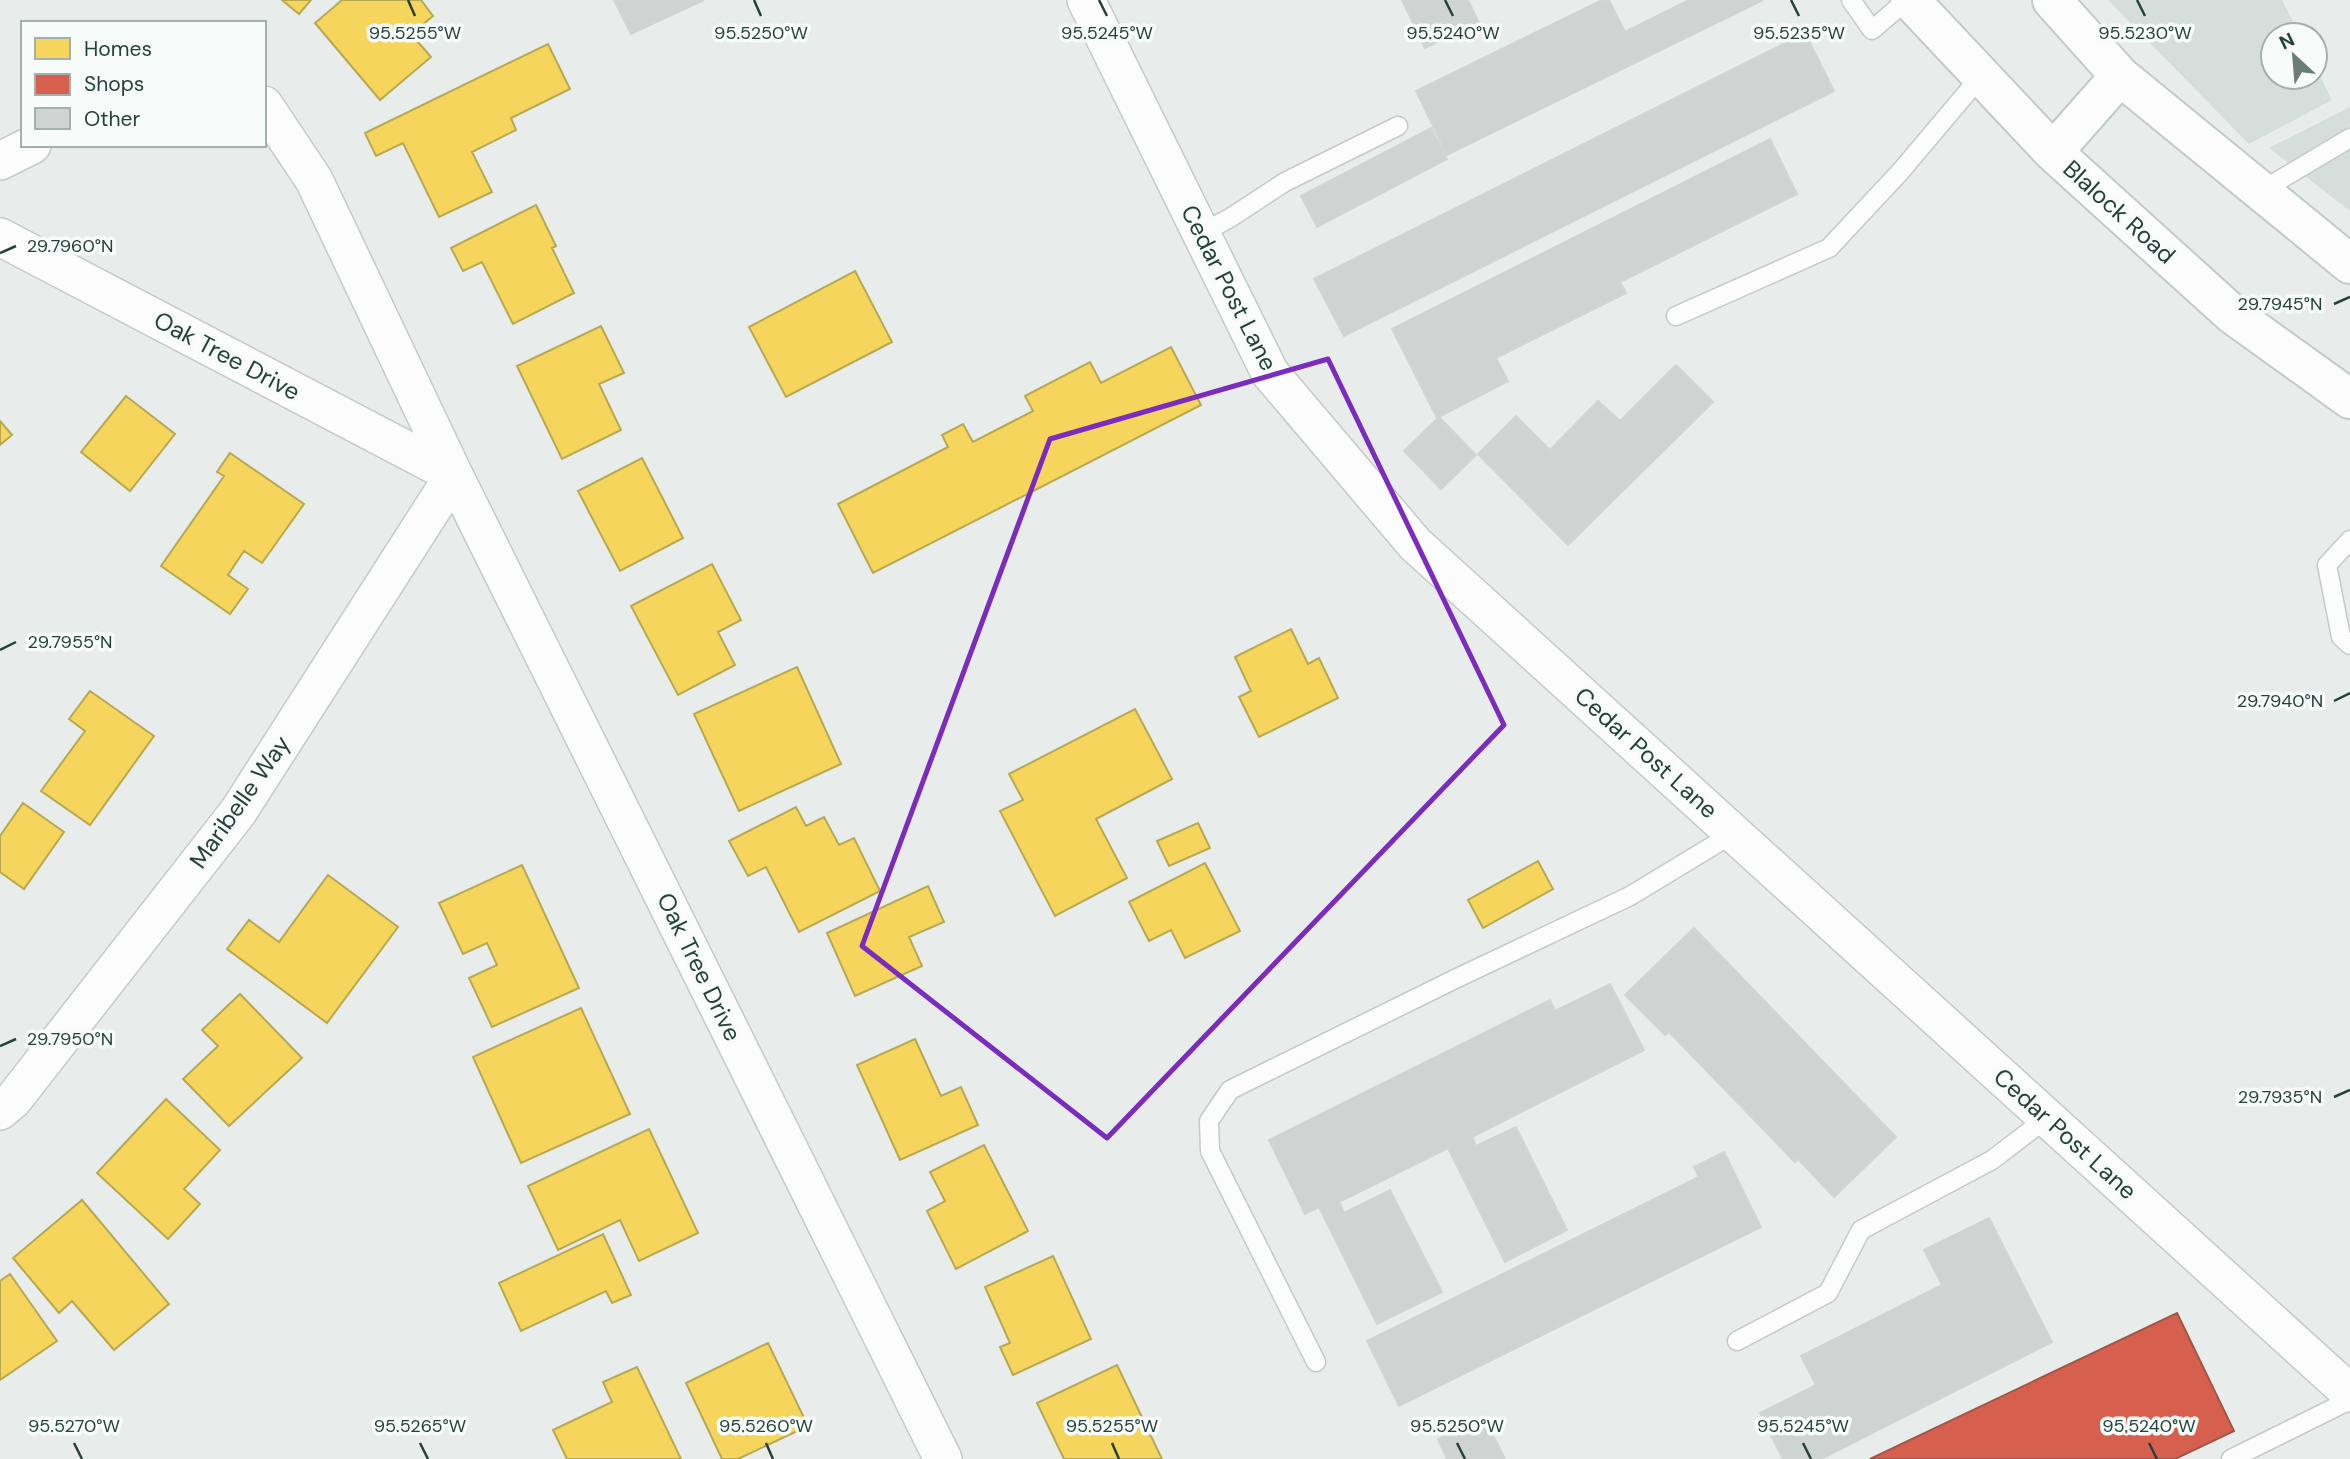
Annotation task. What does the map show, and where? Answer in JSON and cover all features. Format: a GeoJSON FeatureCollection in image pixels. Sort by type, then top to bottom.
{"type":"FeatureCollection","features":[{"type":"Feature","properties":{"kind":"main road","name":"Blalock Road"},"geometry":{"type":"LineString","coordinates":[[1908,0],[2053,152],[2232,314],[2350,400]]}},
{"type":"Feature","properties":{"kind":"main road"},"geometry":{"type":"LineString","coordinates":[[2052,0],[2120,76],[2350,264]]}},
{"type":"Feature","properties":{"kind":"main road"},"geometry":{"type":"LineString","coordinates":[[2053,152],[2120,76]]}},
{"type":"Feature","properties":{"kind":"street","name":"Cedar Post Lane"},"geometry":{"type":"LineString","coordinates":[[1086,0],[1270,373],[1415,544],[2350,1393]]}},
{"type":"Feature","properties":{"kind":"street","name":"Oak Tree Drive"},"geometry":{"type":"LineString","coordinates":[[266,108],[314,180],[454,475],[943,1459]]}},
{"type":"Feature","properties":{"kind":"street"},"geometry":{"type":"LineString","coordinates":[[0,161],[28,147]]}},
{"type":"Feature","properties":{"kind":"street","name":"Oak Tree Drive"},"geometry":{"type":"LineString","coordinates":[[0,237],[454,475]]}},
{"type":"Feature","properties":{"kind":"street","name":"Maribelle Way"},"geometry":{"type":"LineString","coordinates":[[0,1111],[13,1100],[238,812],[454,475]]}},
{"type":"Feature","properties":{"kind":"lane"},"geometry":{"type":"LineString","coordinates":[[1850,0],[1872,30],[1908,0]]}},
{"type":"Feature","properties":{"kind":"lane"},"geometry":{"type":"LineString","coordinates":[[1676,316],[1829,248],[1900,172],[1981,76]]}},
{"type":"Feature","properties":{"kind":"lane"},"geometry":{"type":"LineString","coordinates":[[1200,234],[1285,182],[1398,126]]}},
{"type":"Feature","properties":{"kind":"lane"},"geometry":{"type":"LineString","coordinates":[[2261,191],[2350,138]]}},
{"type":"Feature","properties":{"kind":"lane"},"geometry":{"type":"LineString","coordinates":[[2350,540],[2327,565],[2341,637],[2350,645]]}},
{"type":"Feature","properties":{"kind":"lane"},"geometry":{"type":"LineString","coordinates":[[1316,1362],[1210,1151],[1209,1121],[1230,1090],[1630,896],[1734,833]]}},
{"type":"Feature","properties":{"kind":"lane"},"geometry":{"type":"LineString","coordinates":[[1737,1341],[1828,1293],[1860,1230],[1992,1160],[2047,1118]]}},
{"type":"Feature","properties":{"kind":"lane"},"geometry":{"type":"LineString","coordinates":[[2231,1459],[2350,1400]]}},
{"type":"Feature","properties":{"kind":"highlighted area"},"geometry":{"type":"Polygon","coordinates":[[[1328,359],[1504,725],[1107,1138],[862,946],[1050,439],[1328,359]]]}},
{"type":"Feature","properties":{"kind":"shaded area"},"geometry":{"type":"Polygon","coordinates":[[[2108,0],[2282,0],[2293,21],[2259,21],[2259,91],[2328,91],[2332,100],[2249,144],[2108,0]]]}},
{"type":"Feature","properties":{"kind":"shaded area"},"geometry":{"type":"Polygon","coordinates":[[[2350,107],[2350,211],[2269,148],[2350,107]]]}},
{"type":"Feature","properties":{"kind":"building: Homes"},"geometry":{"type":"Polygon","coordinates":[[[282,0],[311,0],[299,14],[282,0]]]}},
{"type":"Feature","properties":{"kind":"building: Homes"},"geometry":{"type":"Polygon","coordinates":[[[342,0],[421,0],[433,16],[411,34],[431,57],[380,100],[315,23],[342,0]]]}},
{"type":"Feature","properties":{"kind":"building: Homes"},"geometry":{"type":"Polygon","coordinates":[[[548,44],[570,89],[511,118],[516,130],[472,152],[492,192],[439,217],[403,143],[376,156],[365,133],[548,44]]]}},
{"type":"Feature","properties":{"kind":"building: Homes"},"geometry":{"type":"Polygon","coordinates":[[[536,205],[556,246],[552,248],[574,293],[513,324],[482,262],[463,271],[451,248],[536,205]]]}},
{"type":"Feature","properties":{"kind":"building: Homes"},"geometry":{"type":"Polygon","coordinates":[[[855,271],[892,342],[786,397],[749,327],[855,271]]]}},
{"type":"Feature","properties":{"kind":"building: Homes"},"geometry":{"type":"Polygon","coordinates":[[[601,326],[624,373],[599,384],[621,430],[562,459],[517,366],[601,326]]]}},
{"type":"Feature","properties":{"kind":"building: Homes"},"geometry":{"type":"Polygon","coordinates":[[[1171,347],[1201,405],[873,573],[838,504],[948,447],[942,435],[963,424],[973,442],[1033,411],[1025,396],[1090,362],[1101,383],[1171,347]]]}},
{"type":"Feature","properties":{"kind":"building: Homes"},"geometry":{"type":"Polygon","coordinates":[[[126,396],[175,434],[130,491],[81,452],[126,396]]]}},
{"type":"Feature","properties":{"kind":"building: Homes"},"geometry":{"type":"Polygon","coordinates":[[[0,421],[12,435],[0,445],[0,421]]]}},
{"type":"Feature","properties":{"kind":"building: Homes"},"geometry":{"type":"Polygon","coordinates":[[[230,453],[304,504],[262,563],[244,551],[228,575],[248,589],[230,614],[161,566],[224,476],[217,472],[230,453]]]}},
{"type":"Feature","properties":{"kind":"building: Homes"},"geometry":{"type":"Polygon","coordinates":[[[642,458],[683,538],[620,571],[578,491],[642,458]]]}},
{"type":"Feature","properties":{"kind":"building: Homes"},"geometry":{"type":"Polygon","coordinates":[[[712,564],[741,620],[718,632],[735,665],[678,695],[631,606],[712,564]]]}},
{"type":"Feature","properties":{"kind":"building: Homes"},"geometry":{"type":"Polygon","coordinates":[[[1291,629],[1308,664],[1319,658],[1338,698],[1259,737],[1239,697],[1251,691],[1235,657],[1291,629]]]}},
{"type":"Feature","properties":{"kind":"building: Homes"},"geometry":{"type":"Polygon","coordinates":[[[797,667],[841,764],[739,811],[694,714],[797,667]]]}},
{"type":"Feature","properties":{"kind":"building: Homes"},"geometry":{"type":"Polygon","coordinates":[[[90,691],[154,736],[90,825],[41,791],[85,731],[69,719],[90,691]]]}},
{"type":"Feature","properties":{"kind":"building: Homes"},"geometry":{"type":"Polygon","coordinates":[[[1135,709],[1172,779],[1096,819],[1127,878],[1055,916],[1000,811],[1023,800],[1009,774],[1135,709]]]}},
{"type":"Feature","properties":{"kind":"building: Homes"},"geometry":{"type":"Polygon","coordinates":[[[23,803],[64,832],[24,889],[0,872],[0,836],[23,803]]]}},
{"type":"Feature","properties":{"kind":"building: Homes"},"geometry":{"type":"Polygon","coordinates":[[[796,807],[806,826],[824,817],[839,845],[854,838],[880,891],[799,932],[766,867],[748,876],[729,841],[796,807]]]}},
{"type":"Feature","properties":{"kind":"building: Homes"},"geometry":{"type":"Polygon","coordinates":[[[1198,823],[1210,848],[1169,866],[1157,841],[1198,823]]]}},
{"type":"Feature","properties":{"kind":"building: Homes"},"geometry":{"type":"Polygon","coordinates":[[[1538,861],[1553,889],[1483,928],[1468,900],[1538,861]]]}},
{"type":"Feature","properties":{"kind":"building: Homes"},"geometry":{"type":"Polygon","coordinates":[[[1205,863],[1240,931],[1185,958],[1171,930],[1149,941],[1129,902],[1205,863]]]}},
{"type":"Feature","properties":{"kind":"building: Homes"},"geometry":{"type":"Polygon","coordinates":[[[522,865],[579,988],[492,1027],[469,978],[497,965],[487,943],[463,954],[439,903],[522,865]]]}},
{"type":"Feature","properties":{"kind":"building: Homes"},"geometry":{"type":"Polygon","coordinates":[[[328,875],[398,927],[327,1023],[227,949],[249,920],[279,942],[328,875]]]}},
{"type":"Feature","properties":{"kind":"building: Homes"},"geometry":{"type":"Polygon","coordinates":[[[928,886],[944,922],[909,937],[922,966],[855,996],[827,933],[928,886]]]}},
{"type":"Feature","properties":{"kind":"building: Homes"},"geometry":{"type":"Polygon","coordinates":[[[240,994],[302,1058],[229,1126],[183,1079],[218,1046],[202,1030],[240,994]]]}},
{"type":"Feature","properties":{"kind":"building: Homes"},"geometry":{"type":"Polygon","coordinates":[[[581,1008],[630,1114],[521,1163],[473,1057],[581,1008]]]}},
{"type":"Feature","properties":{"kind":"building: Homes"},"geometry":{"type":"Polygon","coordinates":[[[915,1039],[941,1096],[961,1087],[978,1125],[900,1160],[857,1065],[915,1039]]]}},
{"type":"Feature","properties":{"kind":"building: Homes"},"geometry":{"type":"Polygon","coordinates":[[[166,1099],[220,1150],[184,1189],[200,1204],[168,1239],[97,1173],[166,1099]]]}},
{"type":"Feature","properties":{"kind":"building: Homes"},"geometry":{"type":"Polygon","coordinates":[[[649,1129],[698,1233],[639,1261],[620,1220],[558,1250],[528,1186],[649,1129]]]}},
{"type":"Feature","properties":{"kind":"building: Homes"},"geometry":{"type":"Polygon","coordinates":[[[984,1145],[1028,1231],[956,1269],[927,1211],[945,1201],[930,1172],[984,1145]]]}},
{"type":"Feature","properties":{"kind":"building: Homes"},"geometry":{"type":"Polygon","coordinates":[[[82,1200],[169,1304],[114,1350],[72,1301],[59,1313],[13,1258],[82,1200]]]}},
{"type":"Feature","properties":{"kind":"building: Homes"},"geometry":{"type":"Polygon","coordinates":[[[603,1234],[631,1295],[612,1303],[606,1291],[521,1331],[499,1283],[603,1234]]]}},
{"type":"Feature","properties":{"kind":"building: Homes"},"geometry":{"type":"Polygon","coordinates":[[[1053,1256],[1091,1339],[1013,1375],[1000,1347],[1010,1343],[985,1287],[1053,1256]]]}},
{"type":"Feature","properties":{"kind":"building: Homes"},"geometry":{"type":"Polygon","coordinates":[[[10,1274],[57,1341],[0,1380],[0,1281],[10,1274]]]}},
{"type":"Feature","properties":{"kind":"building: Homes"},"geometry":{"type":"Polygon","coordinates":[[[768,1343],[808,1426],[738,1459],[722,1459],[686,1383],[768,1343]]]}},
{"type":"Feature","properties":{"kind":"building: Homes"},"geometry":{"type":"Polygon","coordinates":[[[1117,1365],[1162,1459],[1064,1459],[1037,1403],[1117,1365]]]}},
{"type":"Feature","properties":{"kind":"building: Homes"},"geometry":{"type":"Polygon","coordinates":[[[637,1367],[681,1459],[567,1459],[553,1430],[612,1402],[603,1382],[637,1367]]]}},
{"type":"Feature","properties":{"kind":"building: Shops"},"geometry":{"type":"Polygon","coordinates":[[[2177,1313],[2234,1431],[2175,1459],[1870,1459],[2177,1313]]]}},
{"type":"Feature","properties":{"kind":"building: Other"},"geometry":{"type":"Polygon","coordinates":[[[614,0],[704,0],[631,34],[614,0]]]}},
{"type":"Feature","properties":{"kind":"building: Other"},"geometry":{"type":"Polygon","coordinates":[[[1402,0],[1468,0],[1479,23],[1425,48],[1402,0]]]}},
{"type":"Feature","properties":{"kind":"building: Other"},"geometry":{"type":"Polygon","coordinates":[[[1602,0],[1609,0],[1625,32],[1689,0],[1763,0],[1447,155],[1416,91],[1602,0]]]}},
{"type":"Feature","properties":{"kind":"building: Other"},"geometry":{"type":"Polygon","coordinates":[[[1805,33],[1834,91],[1344,336],[1314,279],[1805,33]]]}},
{"type":"Feature","properties":{"kind":"building: Other"},"geometry":{"type":"Polygon","coordinates":[[[1431,128],[1447,159],[1317,227],[1301,196],[1431,128]]]}},
{"type":"Feature","properties":{"kind":"building: Other"},"geometry":{"type":"Polygon","coordinates":[[[1770,139],[1797,194],[1620,282],[1626,293],[1496,358],[1508,381],[1437,418],[1392,329],[1770,139]]]}},
{"type":"Feature","properties":{"kind":"building: Other"},"geometry":{"type":"Polygon","coordinates":[[[1676,365],[1713,402],[1568,545],[1478,454],[1516,416],[1550,450],[1598,401],[1620,421],[1676,365]]]}},
{"type":"Feature","properties":{"kind":"building: Other"},"geometry":{"type":"Polygon","coordinates":[[[1439,417],[1476,455],[1441,489],[1404,451],[1439,417]]]}},
{"type":"Feature","properties":{"kind":"building: Other"},"geometry":{"type":"Polygon","coordinates":[[[1694,928],[1896,1137],[1834,1197],[1798,1159],[1795,1162],[1669,1032],[1665,1035],[1625,995],[1694,928]]]}},
{"type":"Feature","properties":{"kind":"building: Other"},"geometry":{"type":"Polygon","coordinates":[[[1610,984],[1644,1050],[1472,1137],[1476,1146],[1516,1127],[1567,1230],[1505,1262],[1448,1148],[1339,1202],[1344,1213],[1390,1190],[1442,1292],[1377,1324],[1319,1207],[1305,1214],[1269,1140],[1550,1000],[1555,1011],[1610,984]]]}},
{"type":"Feature","properties":{"kind":"building: Other"},"geometry":{"type":"Polygon","coordinates":[[[1724,1152],[1761,1227],[1399,1406],[1367,1341],[1699,1177],[1694,1167],[1724,1152]]]}},
{"type":"Feature","properties":{"kind":"building: Other"},"geometry":{"type":"Polygon","coordinates":[[[1989,1218],[2052,1342],[1821,1459],[1783,1459],[1760,1413],[1816,1385],[1801,1356],[1942,1285],[1924,1250],[1989,1218]]]}},
{"type":"Feature","properties":{"kind":"building: Other"},"geometry":{"type":"Polygon","coordinates":[[[1484,1417],[1505,1459],[1447,1459],[1438,1439],[1484,1417]]]}}]}
